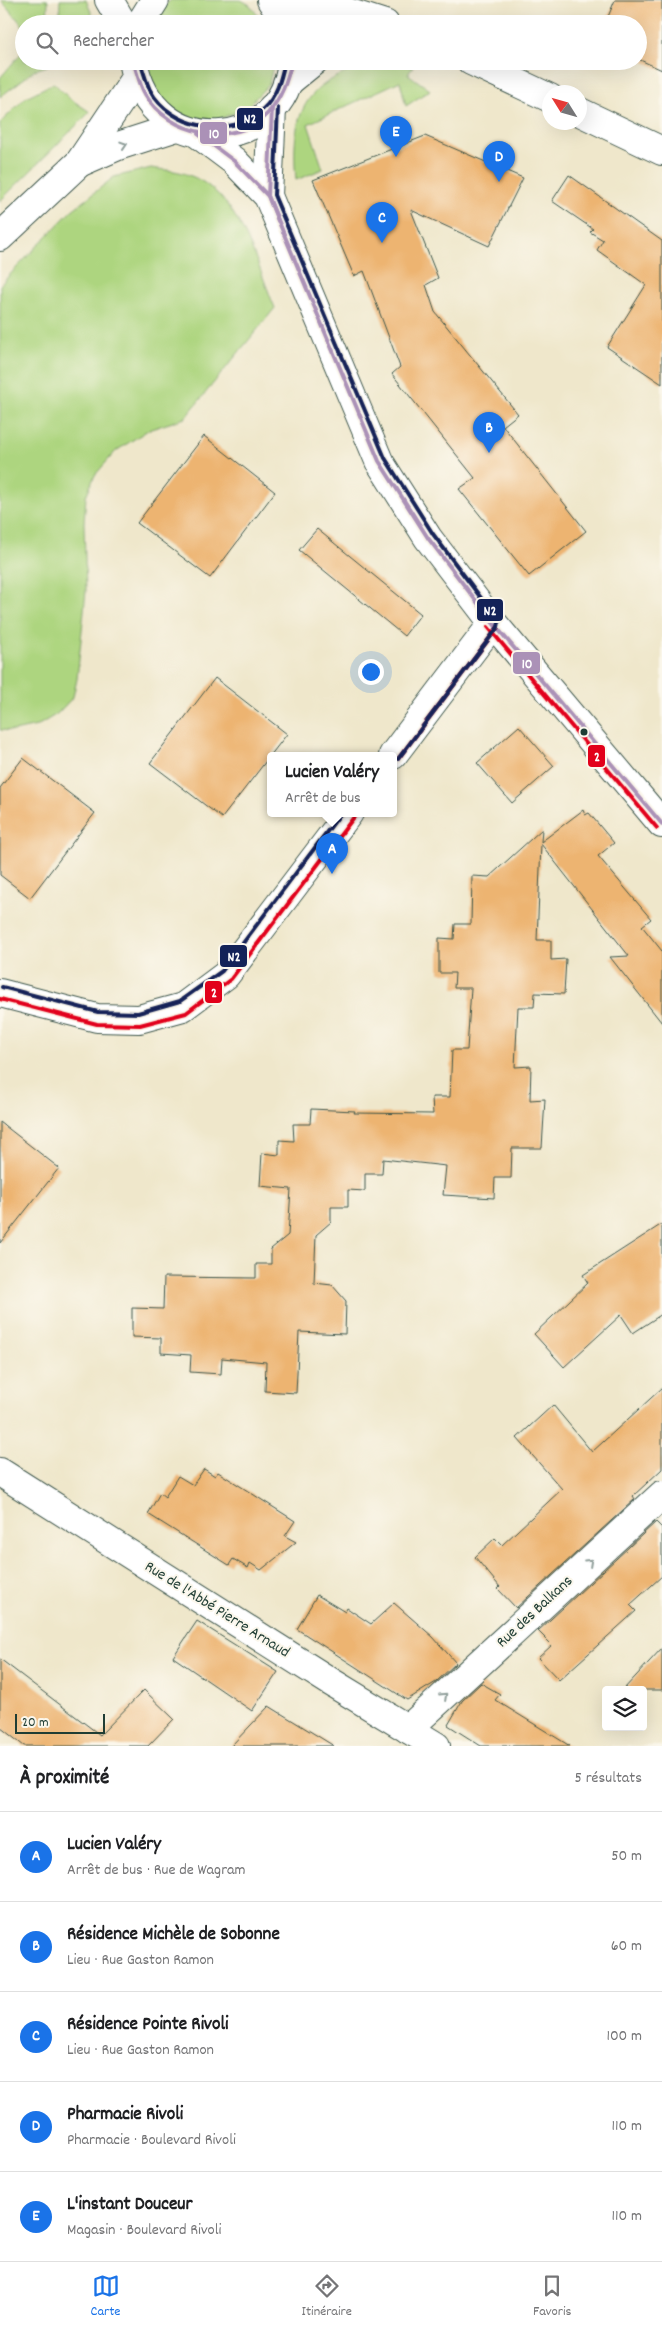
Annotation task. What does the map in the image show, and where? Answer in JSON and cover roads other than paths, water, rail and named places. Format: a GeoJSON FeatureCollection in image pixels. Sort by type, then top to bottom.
{"type":"FeatureCollection","features":[{"type":"Feature","properties":{"kind":"street"},"geometry":{"type":"LineString","coordinates":[[109,0],[118,15]]}},
{"type":"Feature","properties":{"kind":"street"},"geometry":{"type":"LineString","coordinates":[[146,15],[155,0]]}},
{"type":"Feature","properties":{"kind":"street"},"geometry":{"type":"LineString","coordinates":[[278,11],[328,6],[357,15]]}},
{"type":"Feature","properties":{"kind":"street"},"geometry":{"type":"LineString","coordinates":[[134,70],[145,98],[159,115],[188,131],[234,161],[268,196],[379,461],[428,538],[493,623],[662,824]]}},
{"type":"Feature","properties":{"kind":"street"},"geometry":{"type":"LineString","coordinates":[[0,237],[79,163],[134,70]]}},
{"type":"Feature","properties":{"kind":"street"},"geometry":{"type":"LineString","coordinates":[[490,70],[542,94]]}},
{"type":"Feature","properties":{"kind":"street"},"geometry":{"type":"LineString","coordinates":[[268,196],[272,108],[290,72]]}},
{"type":"Feature","properties":{"kind":"street"},"geometry":{"type":"LineString","coordinates":[[79,163],[118,146],[188,131],[226,134],[251,125],[272,108]]}},
{"type":"Feature","properties":{"kind":"street"},"geometry":{"type":"LineString","coordinates":[[587,115],[662,151]]}},
{"type":"Feature","properties":{"kind":"street"},"geometry":{"type":"LineString","coordinates":[[395,752],[493,623]]}},
{"type":"Feature","properties":{"kind":"street"},"geometry":{"type":"LineString","coordinates":[[0,992],[97,1018],[139,1019],[183,1007],[226,975],[346,817]]}},
{"type":"Feature","properties":{"kind":"street","name":"Rue de l'Abbé Pierre Arnaud"},"geometry":{"type":"LineString","coordinates":[[0,1472],[331,1682],[436,1746]]}},
{"type":"Feature","properties":{"kind":"street","name":"Rue des Balkans"},"geometry":{"type":"LineString","coordinates":[[408,1729],[662,1495]]}},
{"type":"Feature","properties":{"kind":"place","name":"L'instant Douceur"},"geometry":{"type":"Point","coordinates":[396,157]}},
{"type":"Feature","properties":{"kind":"place","name":"Pharmacie Rivoli"},"geometry":{"type":"Point","coordinates":[499,182]}},
{"type":"Feature","properties":{"kind":"place","name":"Résidence Pointe Rivoli"},"geometry":{"type":"Point","coordinates":[382,243]}},
{"type":"Feature","properties":{"kind":"place","name":"Résidence Michèle de Sobonne"},"geometry":{"type":"Point","coordinates":[489,453]}},
{"type":"Feature","properties":{"kind":"place","name":"Lucien Valéry"},"geometry":{"type":"Point","coordinates":[332,874]}}]}
